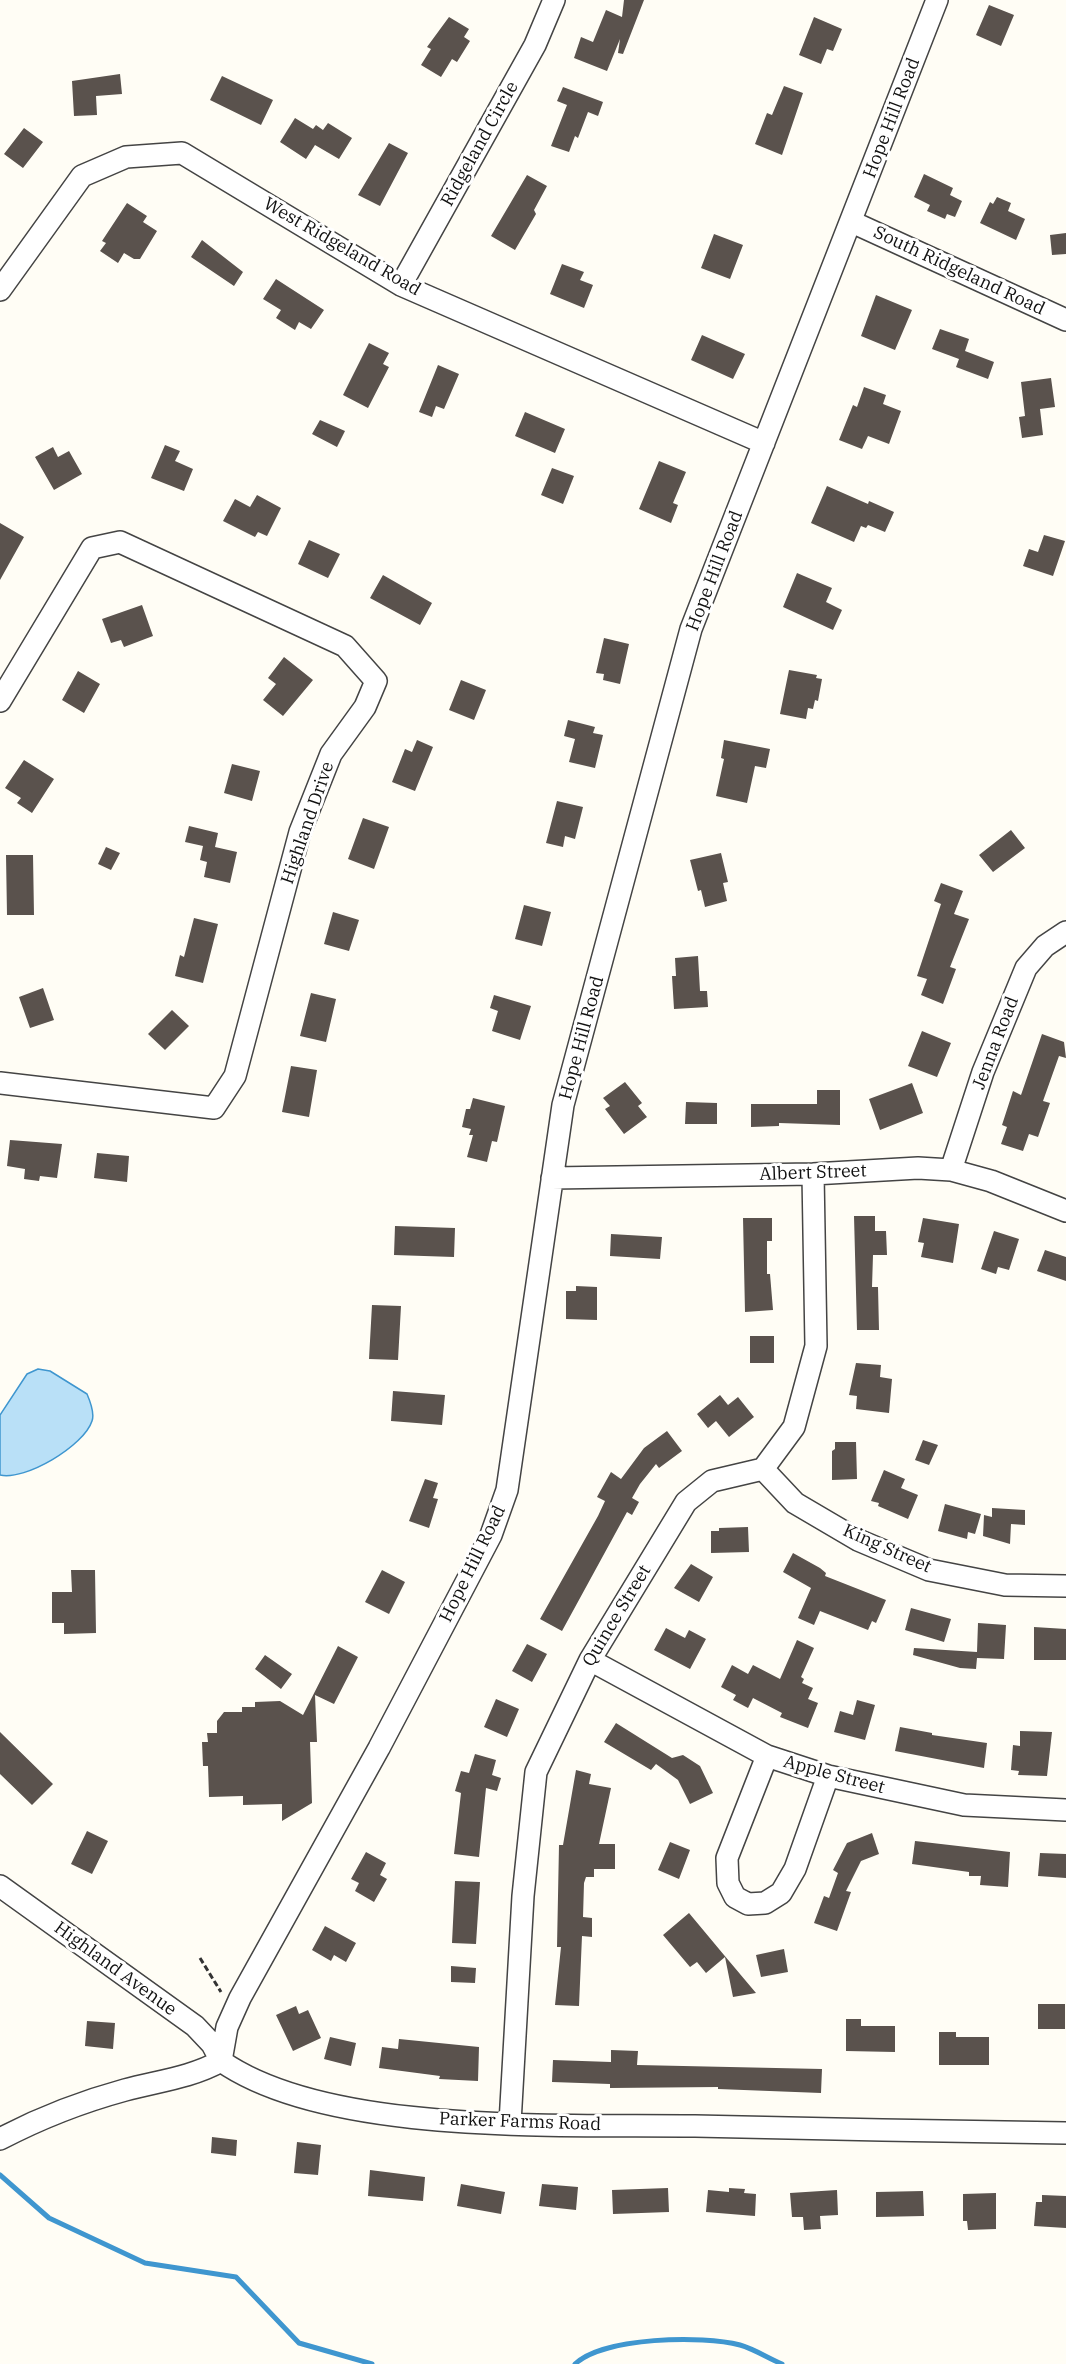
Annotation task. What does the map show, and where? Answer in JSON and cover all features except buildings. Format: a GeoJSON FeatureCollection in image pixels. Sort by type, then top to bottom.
{"type":"FeatureCollection","features":[{"type":"Feature","properties":{"kind":"street","name":"Ridgeland Circle"},"geometry":{"type":"LineString","coordinates":[[401,285],[535,45],[554,0]]}},
{"type":"Feature","properties":{"kind":"street","name":"Hope Hill Road"},"geometry":{"type":"LineString","coordinates":[[221,2061],[227,2027],[240,1998],[379,1748],[490,1535],[507,1490],[563,1105],[691,629],[937,0]]}},
{"type":"Feature","properties":{"kind":"street","name":"West Ridgeland Road"},"geometry":{"type":"LineString","coordinates":[[0,290],[82,176],[126,156],[182,153],[401,285],[764,443]]}},
{"type":"Feature","properties":{"kind":"street","name":"South Ridgeland Road"},"geometry":{"type":"LineString","coordinates":[[852,222],[1066,320]]}},
{"type":"Feature","properties":{"kind":"street","name":"Highland Drive"},"geometry":{"type":"LineString","coordinates":[[0,701],[92,548],[120,542],[345,646],[375,681],[365,707],[331,754],[300,832],[235,1076],[214,1108],[0,1083]]}},
{"type":"Feature","properties":{"kind":"street","name":"Jenna Road"},"geometry":{"type":"LineString","coordinates":[[951,1170],[983,1071],[1026,968],[1045,946],[1066,932]]}},
{"type":"Feature","properties":{"kind":"street","name":"Albert Street"},"geometry":{"type":"LineString","coordinates":[[552,1178],[813,1174],[918,1168],[951,1170],[991,1181],[1066,1211]]}},
{"type":"Feature","properties":{"kind":"street"},"geometry":{"type":"LineString","coordinates":[[763,1470],[794,1426],[816,1346],[813,1174]]}},
{"type":"Feature","properties":{"kind":"street","name":"King Street"},"geometry":{"type":"LineString","coordinates":[[763,1470],[795,1503],[858,1540],[929,1570],[1005,1585],[1066,1586]]}},
{"type":"Feature","properties":{"kind":"street","name":"Quince Street"},"geometry":{"type":"LineString","coordinates":[[510,2123],[523,1896],[536,1772],[590,1660],[686,1502],[712,1481],[763,1470]]}},
{"type":"Feature","properties":{"kind":"street","name":"Apple Street"},"geometry":{"type":"LineString","coordinates":[[590,1660],[767,1756],[828,1776],[964,1806],[1066,1810]]}},
{"type":"Feature","properties":{"kind":"street"},"geometry":{"type":"LineString","coordinates":[[767,1756],[727,1858],[728,1883],[735,1897],[748,1904],[765,1903],[781,1893],[795,1869],[828,1776]]}},
{"type":"Feature","properties":{"kind":"street","name":"Highland Avenue"},"geometry":{"type":"LineString","coordinates":[[0,1886],[195,2026],[212,2044],[221,2061]]}},
{"type":"Feature","properties":{"kind":"street"},"geometry":{"type":"LineString","coordinates":[[0,2139],[40,2118],[93,2099],[200,2073],[221,2061]]}},
{"type":"Feature","properties":{"kind":"street","name":"Parker Farms Road"},"geometry":{"type":"LineString","coordinates":[[221,2061],[256,2081],[311,2099],[345,2107],[448,2120],[1066,2133]]}},
{"type":"Feature","properties":{"kind":"water"},"geometry":{"type":"Polygon","coordinates":[[[38,1369],[50,1371],[87,1394],[93,1411],[92,1421],[78,1441],[52,1460],[24,1473],[0,1475],[0,1415],[27,1374],[38,1369]]]}},
{"type":"Feature","properties":{"kind":"waterway"},"geometry":{"type":"LineString","coordinates":[[0,2175],[49,2218],[145,2263],[236,2277],[299,2343],[372,2364]]}},
{"type":"Feature","properties":{"kind":"waterway"},"geometry":{"type":"LineString","coordinates":[[575,2364],[607,2348],[630,2343],[679,2339],[740,2345],[782,2364]]}}]}
